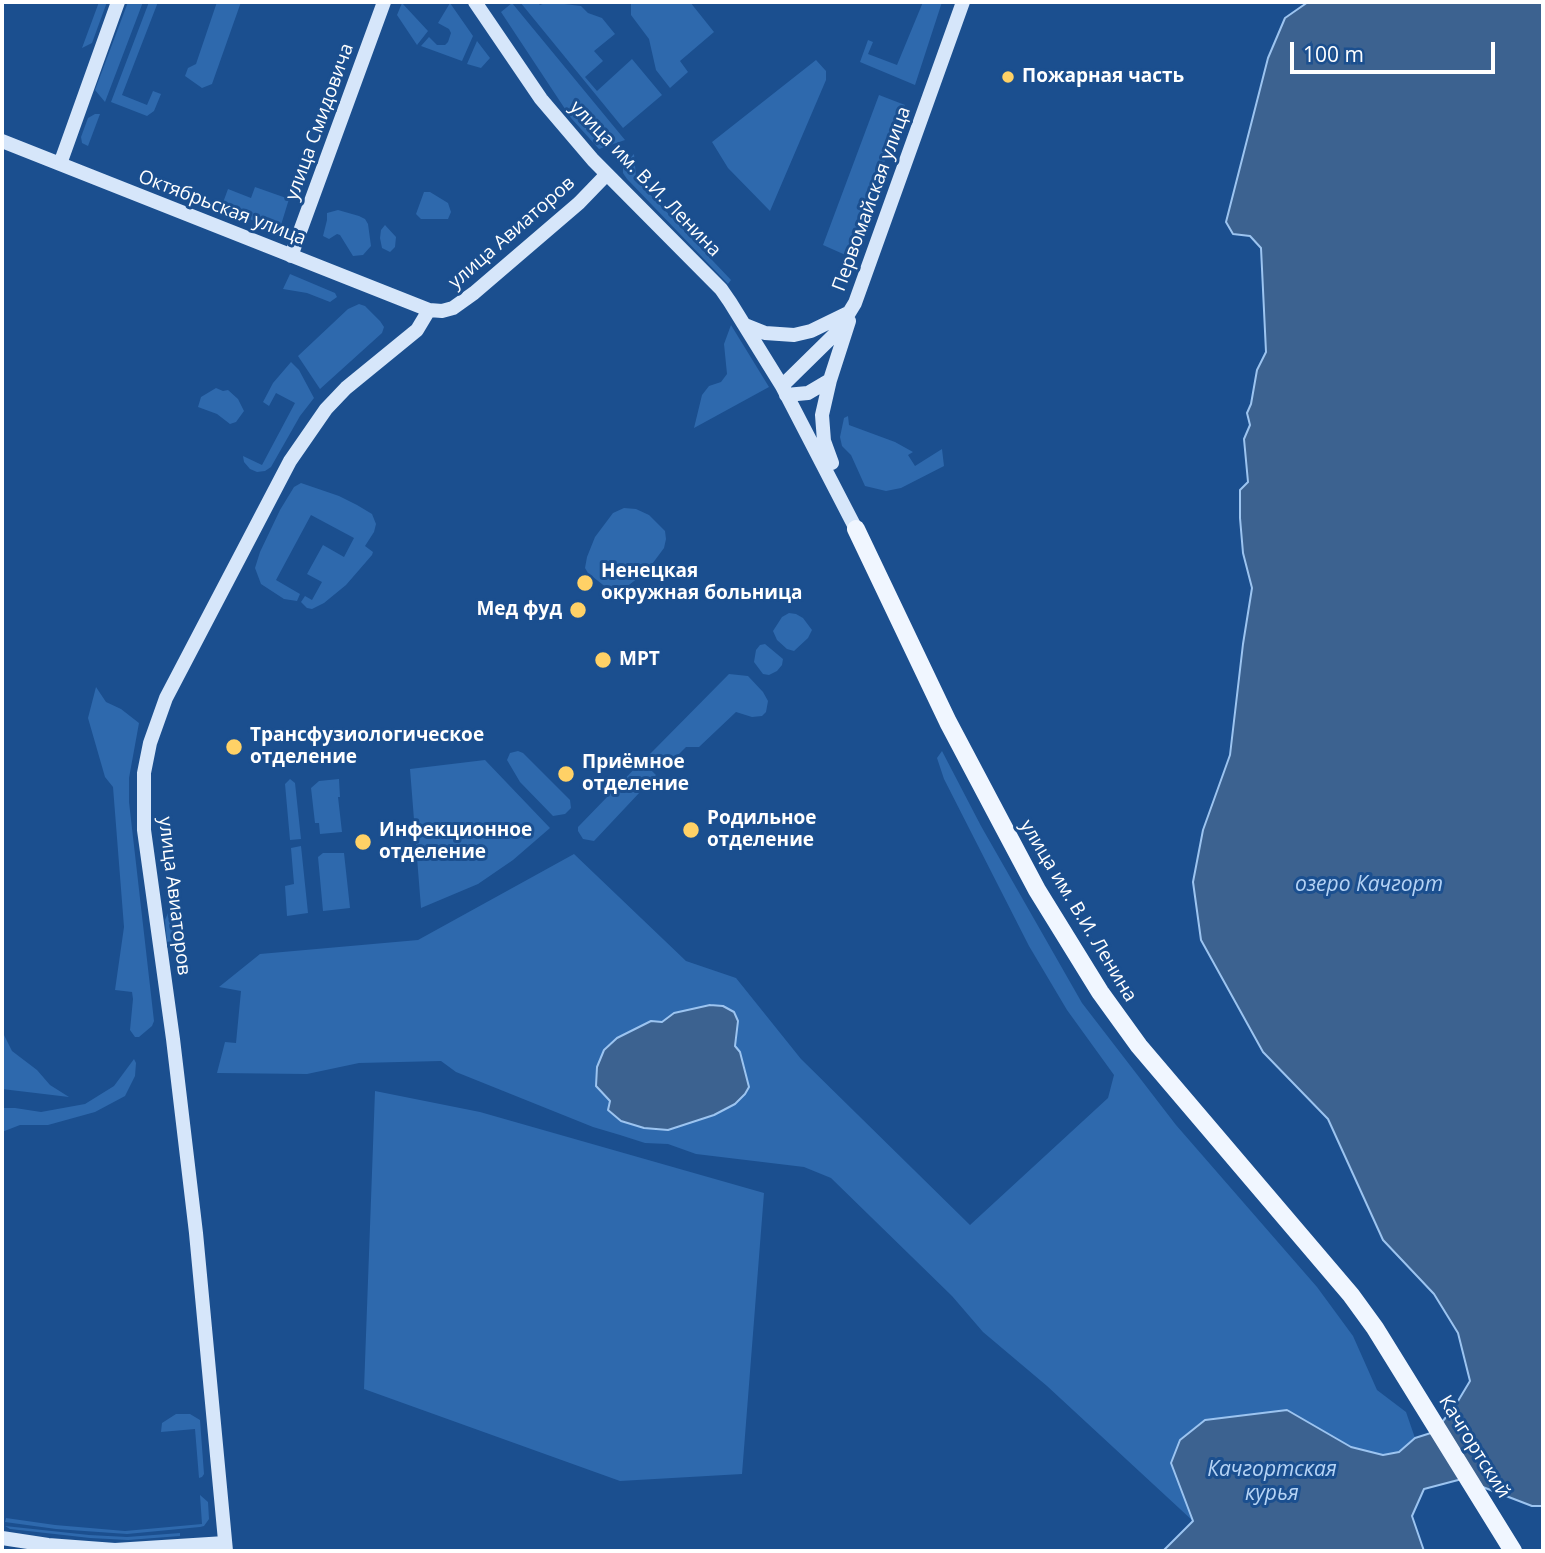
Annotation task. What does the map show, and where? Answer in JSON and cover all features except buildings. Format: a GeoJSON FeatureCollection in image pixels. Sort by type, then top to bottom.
{"type":"FeatureCollection","features":[{"type":"Feature","properties":{"kind":"main road"},"geometry":{"type":"LineString","coordinates":[[60,164],[118,2]]}},
{"type":"Feature","properties":{"kind":"main road","name":"улица Смидовича"},"geometry":{"type":"LineString","coordinates":[[291,256],[384,2]]}},
{"type":"Feature","properties":{"kind":"main road","name":"улица им. В.И. Ленина"},"geometry":{"type":"LineString","coordinates":[[475,2],[541,99],[607,174],[720,289],[784,391],[820,457],[996,815],[1037,890],[1100,992],[1139,1046],[1351,1295],[1404,1374]]}},
{"type":"Feature","properties":{"kind":"main road","name":"Первомайская улица"},"geometry":{"type":"LineString","coordinates":[[784,391],[838,331],[852,308],[963,2]]}},
{"type":"Feature","properties":{"kind":"main road","name":"Октябрьская улица"},"geometry":{"type":"LineString","coordinates":[[2,141],[429,310]]}},
{"type":"Feature","properties":{"kind":"main road","name":"улица Авиаторов"},"geometry":{"type":"LineString","coordinates":[[226,1547],[196,1233],[144,830],[144,773],[150,743],[166,698],[290,461],[326,409],[346,388],[417,330],[429,310],[442,312],[453,308],[474,293],[579,203],[607,174]]}},
{"type":"Feature","properties":{"kind":"main road"},"geometry":{"type":"LineString","coordinates":[[744,326],[765,332],[794,335],[821,327],[852,308]]}},
{"type":"Feature","properties":{"kind":"main road"},"geometry":{"type":"LineString","coordinates":[[852,308],[830,380],[822,415],[822,431],[856,528]]}},
{"type":"Feature","properties":{"kind":"main road"},"geometry":{"type":"LineString","coordinates":[[784,391],[808,393],[830,380]]}},
{"type":"Feature","properties":{"kind":"main road","name":"Качгортский"},"geometry":{"type":"LineString","coordinates":[[1404,1374],[1510,1547]]}},
{"type":"Feature","properties":{"kind":"main road"},"geometry":{"type":"LineString","coordinates":[[2,1538],[48,1545],[115,1550],[226,1547]]}},
{"type":"Feature","properties":{"kind":"shaded area"},"geometry":{"type":"Polygon","coordinates":[[[99,2],[107,2],[92,43],[82,48],[99,2]]]}},
{"type":"Feature","properties":{"kind":"shaded area"},"geometry":{"type":"Polygon","coordinates":[[[128,2],[143,2],[105,102],[95,90],[128,2]]]}},
{"type":"Feature","properties":{"kind":"shaded area"},"geometry":{"type":"Polygon","coordinates":[[[149,2],[158,2],[122,95],[147,105],[153,91],[161,94],[154,111],[147,116],[111,102],[149,2]]]}},
{"type":"Feature","properties":{"kind":"shaded area"},"geometry":{"type":"Polygon","coordinates":[[[217,2],[241,2],[212,84],[202,88],[185,76],[188,68],[196,64],[217,2]]]}},
{"type":"Feature","properties":{"kind":"shaded area"},"geometry":{"type":"Polygon","coordinates":[[[520,2],[581,6],[588,13],[602,18],[615,34],[594,51],[603,61],[585,77],[597,91],[632,59],[662,95],[623,128],[520,2]]]}},
{"type":"Feature","properties":{"kind":"shaded area"},"geometry":{"type":"Polygon","coordinates":[[[690,2],[714,32],[680,61],[688,72],[670,88],[656,70],[649,39],[631,15],[631,4],[690,2]]]}},
{"type":"Feature","properties":{"kind":"shaded area"},"geometry":{"type":"Polygon","coordinates":[[[923,2],[942,2],[915,85],[860,62],[868,40],[873,42],[868,54],[897,65],[923,2]]]}},
{"type":"Feature","properties":{"kind":"shaded area"},"geometry":{"type":"Polygon","coordinates":[[[402,3],[428,31],[417,45],[397,15],[402,3]]]}},
{"type":"Feature","properties":{"kind":"shaded area"},"geometry":{"type":"Polygon","coordinates":[[[450,3],[473,36],[462,61],[421,46],[429,37],[437,45],[445,45],[448,42],[451,33],[449,29],[438,23],[450,3]]]}},
{"type":"Feature","properties":{"kind":"shaded area"},"geometry":{"type":"Polygon","coordinates":[[[512,3],[625,140],[599,149],[571,118],[501,12],[512,3]]]}},
{"type":"Feature","properties":{"kind":"shaded area"},"geometry":{"type":"Polygon","coordinates":[[[477,41],[490,58],[481,68],[467,64],[477,41]]]}},
{"type":"Feature","properties":{"kind":"shaded area"},"geometry":{"type":"Polygon","coordinates":[[[816,60],[826,71],[826,80],[770,211],[728,168],[712,142],[816,60]]]}},
{"type":"Feature","properties":{"kind":"shaded area"},"geometry":{"type":"Polygon","coordinates":[[[879,95],[905,105],[850,257],[823,245],[879,95]]]}},
{"type":"Feature","properties":{"kind":"shaded area"},"geometry":{"type":"Polygon","coordinates":[[[100,114],[88,146],[82,143],[81,137],[88,118],[100,114]]]}},
{"type":"Feature","properties":{"kind":"shaded area"},"geometry":{"type":"Polygon","coordinates":[[[634,154],[636,177],[641,185],[731,280],[728,284],[627,179],[623,173],[623,165],[634,154]]]}},
{"type":"Feature","properties":{"kind":"shaded area"},"geometry":{"type":"Polygon","coordinates":[[[255,187],[289,199],[281,225],[275,229],[221,208],[228,189],[251,198],[255,187]]]}},
{"type":"Feature","properties":{"kind":"shaded area"},"geometry":{"type":"Polygon","coordinates":[[[424,192],[430,192],[448,203],[451,212],[448,219],[421,219],[416,214],[424,192]]]}},
{"type":"Feature","properties":{"kind":"shaded area"},"geometry":{"type":"Polygon","coordinates":[[[338,210],[359,216],[368,224],[371,246],[363,255],[353,256],[340,235],[329,239],[323,236],[327,213],[338,210]]]}},
{"type":"Feature","properties":{"kind":"shaded area"},"geometry":{"type":"Polygon","coordinates":[[[385,225],[396,237],[395,247],[390,252],[382,248],[380,238],[385,225]]]}},
{"type":"Feature","properties":{"kind":"shaded area"},"geometry":{"type":"Polygon","coordinates":[[[290,274],[335,293],[337,297],[330,302],[307,293],[283,289],[290,274]]]}},
{"type":"Feature","properties":{"kind":"shaded area"},"geometry":{"type":"Polygon","coordinates":[[[359,304],[365,306],[380,321],[384,327],[382,333],[320,389],[298,356],[348,309],[359,304]]]}},
{"type":"Feature","properties":{"kind":"shaded area"},"geometry":{"type":"Polygon","coordinates":[[[731,325],[769,387],[694,428],[702,395],[709,386],[721,382],[727,374],[724,344],[731,325]]]}},
{"type":"Feature","properties":{"kind":"shaded area"},"geometry":{"type":"Polygon","coordinates":[[[291,362],[299,370],[314,398],[300,416],[271,467],[257,472],[250,469],[243,456],[262,465],[295,403],[276,393],[269,406],[263,402],[273,383],[291,362]]]}},
{"type":"Feature","properties":{"kind":"shaded area"},"geometry":{"type":"Polygon","coordinates":[[[216,388],[228,390],[238,399],[244,411],[236,422],[230,424],[217,414],[198,407],[201,397],[216,388]]]}},
{"type":"Feature","properties":{"kind":"shaded area"},"geometry":{"type":"Polygon","coordinates":[[[848,416],[849,425],[895,442],[913,452],[908,455],[915,466],[942,449],[944,466],[901,488],[886,491],[865,486],[851,455],[842,446],[840,437],[844,418],[848,416]]]}},
{"type":"Feature","properties":{"kind":"shaded area"},"geometry":{"type":"Polygon","coordinates":[[[301,483],[357,505],[372,514],[376,524],[365,546],[373,552],[372,555],[346,585],[312,609],[301,602],[305,596],[312,600],[322,582],[307,574],[323,545],[344,557],[354,538],[311,515],[276,580],[300,594],[297,601],[284,599],[261,584],[255,568],[280,510],[294,487],[301,483]]]}},
{"type":"Feature","properties":{"kind":"shaded area"},"geometry":{"type":"Polygon","coordinates":[[[624,508],[636,509],[649,515],[665,531],[666,539],[664,548],[647,571],[625,588],[612,592],[585,568],[595,537],[613,513],[624,508]]]}},
{"type":"Feature","properties":{"kind":"shaded area"},"geometry":{"type":"Polygon","coordinates":[[[789,613],[803,618],[812,630],[808,638],[794,651],[787,649],[777,640],[773,631],[782,617],[789,613]]]}},
{"type":"Feature","properties":{"kind":"shaded area"},"geometry":{"type":"Polygon","coordinates":[[[765,644],[783,659],[777,671],[769,675],[763,674],[754,662],[756,650],[765,644]]]}},
{"type":"Feature","properties":{"kind":"shaded area"},"geometry":{"type":"Polygon","coordinates":[[[729,674],[748,676],[768,701],[766,712],[762,716],[752,717],[736,712],[699,747],[686,747],[664,769],[649,755],[729,674]]]}},
{"type":"Feature","properties":{"kind":"shaded area"},"geometry":{"type":"Polygon","coordinates":[[[96,687],[106,702],[121,709],[139,723],[129,778],[129,802],[154,1021],[139,1037],[135,1037],[130,1030],[132,992],[115,990],[124,927],[113,787],[105,777],[88,718],[96,687]]]}},
{"type":"Feature","properties":{"kind":"shaded area"},"geometry":{"type":"Polygon","coordinates":[[[518,751],[570,800],[571,808],[565,814],[553,816],[520,782],[507,760],[510,753],[518,751]]]}},
{"type":"Feature","properties":{"kind":"shaded area"},"geometry":{"type":"Polygon","coordinates":[[[942,751],[981,826],[1082,1003],[1176,1125],[1317,1287],[1353,1336],[1377,1390],[1406,1412],[1415,1438],[1399,1452],[1383,1455],[1351,1447],[1287,1410],[1205,1420],[1171,1463],[1193,1521],[1047,1386],[983,1332],[952,1296],[831,1178],[804,1167],[696,1154],[668,1144],[645,1143],[593,1127],[456,1072],[441,1061],[359,1063],[307,1074],[217,1073],[225,1042],[236,1043],[241,991],[219,987],[260,954],[418,940],[574,854],[686,961],[736,978],[801,1059],[970,1225],[1108,1098],[1114,1075],[1067,1010],[1029,946],[944,779],[937,758],[942,751]],[[710,1005],[674,1013],[662,1022],[610,1101],[608,1110],[749,1087],[740,1052],[735,1046],[737,1032],[710,1005]]]}},
{"type":"Feature","properties":{"kind":"shaded area"},"geometry":{"type":"Polygon","coordinates":[[[485,760],[550,828],[513,860],[478,884],[421,908],[410,769],[485,760]]]}},
{"type":"Feature","properties":{"kind":"shaded area"},"geometry":{"type":"Polygon","coordinates":[[[642,761],[656,775],[594,841],[583,839],[578,827],[642,761]]]}},
{"type":"Feature","properties":{"kind":"shaded area"},"geometry":{"type":"Polygon","coordinates":[[[290,779],[295,783],[301,839],[290,840],[285,784],[290,779]]]}},
{"type":"Feature","properties":{"kind":"shaded area"},"geometry":{"type":"Polygon","coordinates":[[[339,779],[342,832],[320,834],[319,823],[315,823],[311,788],[319,781],[339,779]]]}},
{"type":"Feature","properties":{"kind":"shaded area"},"geometry":{"type":"Polygon","coordinates":[[[301,846],[308,913],[287,916],[285,886],[294,884],[291,848],[301,846]]]}},
{"type":"Feature","properties":{"kind":"shaded area"},"geometry":{"type":"Polygon","coordinates":[[[323,853],[344,853],[350,908],[323,911],[318,857],[323,853]]]}},
{"type":"Feature","properties":{"kind":"shaded area"},"geometry":{"type":"Polygon","coordinates":[[[175,911],[181,948],[172,947],[167,941],[165,920],[168,913],[175,911]]]}},
{"type":"Feature","properties":{"kind":"shaded area"},"geometry":{"type":"Polygon","coordinates":[[[2,1031],[12,1051],[37,1070],[50,1085],[69,1097],[2,1089],[2,1031]]]}},
{"type":"Feature","properties":{"kind":"shaded area"},"geometry":{"type":"Polygon","coordinates":[[[134,1059],[135,1076],[125,1096],[95,1112],[48,1125],[20,1125],[2,1132],[2,1108],[41,1112],[85,1104],[114,1086],[134,1059]]]}},
{"type":"Feature","properties":{"kind":"shaded area"},"geometry":{"type":"Polygon","coordinates":[[[375,1091],[480,1112],[764,1193],[742,1474],[620,1481],[364,1389],[375,1091]]]}},
{"type":"Feature","properties":{"kind":"shaded area"},"geometry":{"type":"Polygon","coordinates":[[[176,1414],[190,1414],[200,1420],[204,1474],[202,1477],[199,1478],[195,1429],[161,1432],[162,1423],[176,1414]]]}},
{"type":"Feature","properties":{"kind":"shaded area"},"geometry":{"type":"Polygon","coordinates":[[[200,1495],[208,1502],[209,1519],[200,1527],[127,1534],[5,1522],[6,1518],[125,1531],[202,1524],[200,1495]]]}},
{"type":"Feature","properties":{"kind":"shaded area"},"geometry":{"type":"Polygon","coordinates":[[[5,1526],[89,1535],[127,1537],[180,1533],[180,1536],[128,1540],[90,1538],[10,1529],[5,1526]]]}},
{"type":"Feature","properties":{"kind":"water","name":"озеро Качгорт"},"geometry":{"type":"Polygon","coordinates":[[[1308,2],[1543,2],[1543,1506],[1532,1506],[1462,1479],[1424,1489],[1412,1516],[1424,1551],[1163,1551],[1193,1521],[1171,1463],[1180,1440],[1205,1420],[1287,1410],[1351,1447],[1383,1455],[1399,1452],[1415,1438],[1434,1432],[1455,1406],[1470,1381],[1458,1333],[1434,1294],[1383,1240],[1328,1119],[1263,1052],[1201,940],[1193,882],[1203,830],[1230,755],[1252,588],[1243,553],[1240,518],[1240,490],[1248,482],[1244,439],[1250,425],[1247,413],[1257,370],[1266,352],[1261,248],[1250,236],[1233,234],[1226,222],[1268,58],[1285,18],[1308,2]]]}},
{"type":"Feature","properties":{"kind":"water"},"geometry":{"type":"Polygon","coordinates":[[[710,1005],[723,1006],[734,1012],[738,1021],[735,1046],[740,1052],[749,1087],[745,1094],[735,1104],[714,1115],[668,1130],[644,1128],[621,1121],[608,1110],[610,1101],[596,1086],[597,1067],[604,1050],[617,1038],[651,1021],[662,1022],[674,1013],[710,1005]]]}},
{"type":"Feature","properties":{"kind":"place","name":"Пожарная часть"},"geometry":{"type":"Point","coordinates":[1008,77]}},
{"type":"Feature","properties":{"kind":"place","name":"Ненецкая окружная больница"},"geometry":{"type":"Point","coordinates":[585,583]}},
{"type":"Feature","properties":{"kind":"place","name":"Мед фуд"},"geometry":{"type":"Point","coordinates":[578,610]}},
{"type":"Feature","properties":{"kind":"place","name":"МРТ"},"geometry":{"type":"Point","coordinates":[603,660]}},
{"type":"Feature","properties":{"kind":"place","name":"Трансфузиологическое отделение"},"geometry":{"type":"Point","coordinates":[234,747]}},
{"type":"Feature","properties":{"kind":"place","name":"Приёмное отделение"},"geometry":{"type":"Point","coordinates":[566,774]}},
{"type":"Feature","properties":{"kind":"place","name":"Родильное отделение"},"geometry":{"type":"Point","coordinates":[691,830]}},
{"type":"Feature","properties":{"kind":"place","name":"Инфекционное отделение"},"geometry":{"type":"Point","coordinates":[363,842]}},
{"type":"Feature","properties":{"kind":"water label","name":"Качгортская курья"},"geometry":{"type":"Point","coordinates":[1272,1482]}}]}
